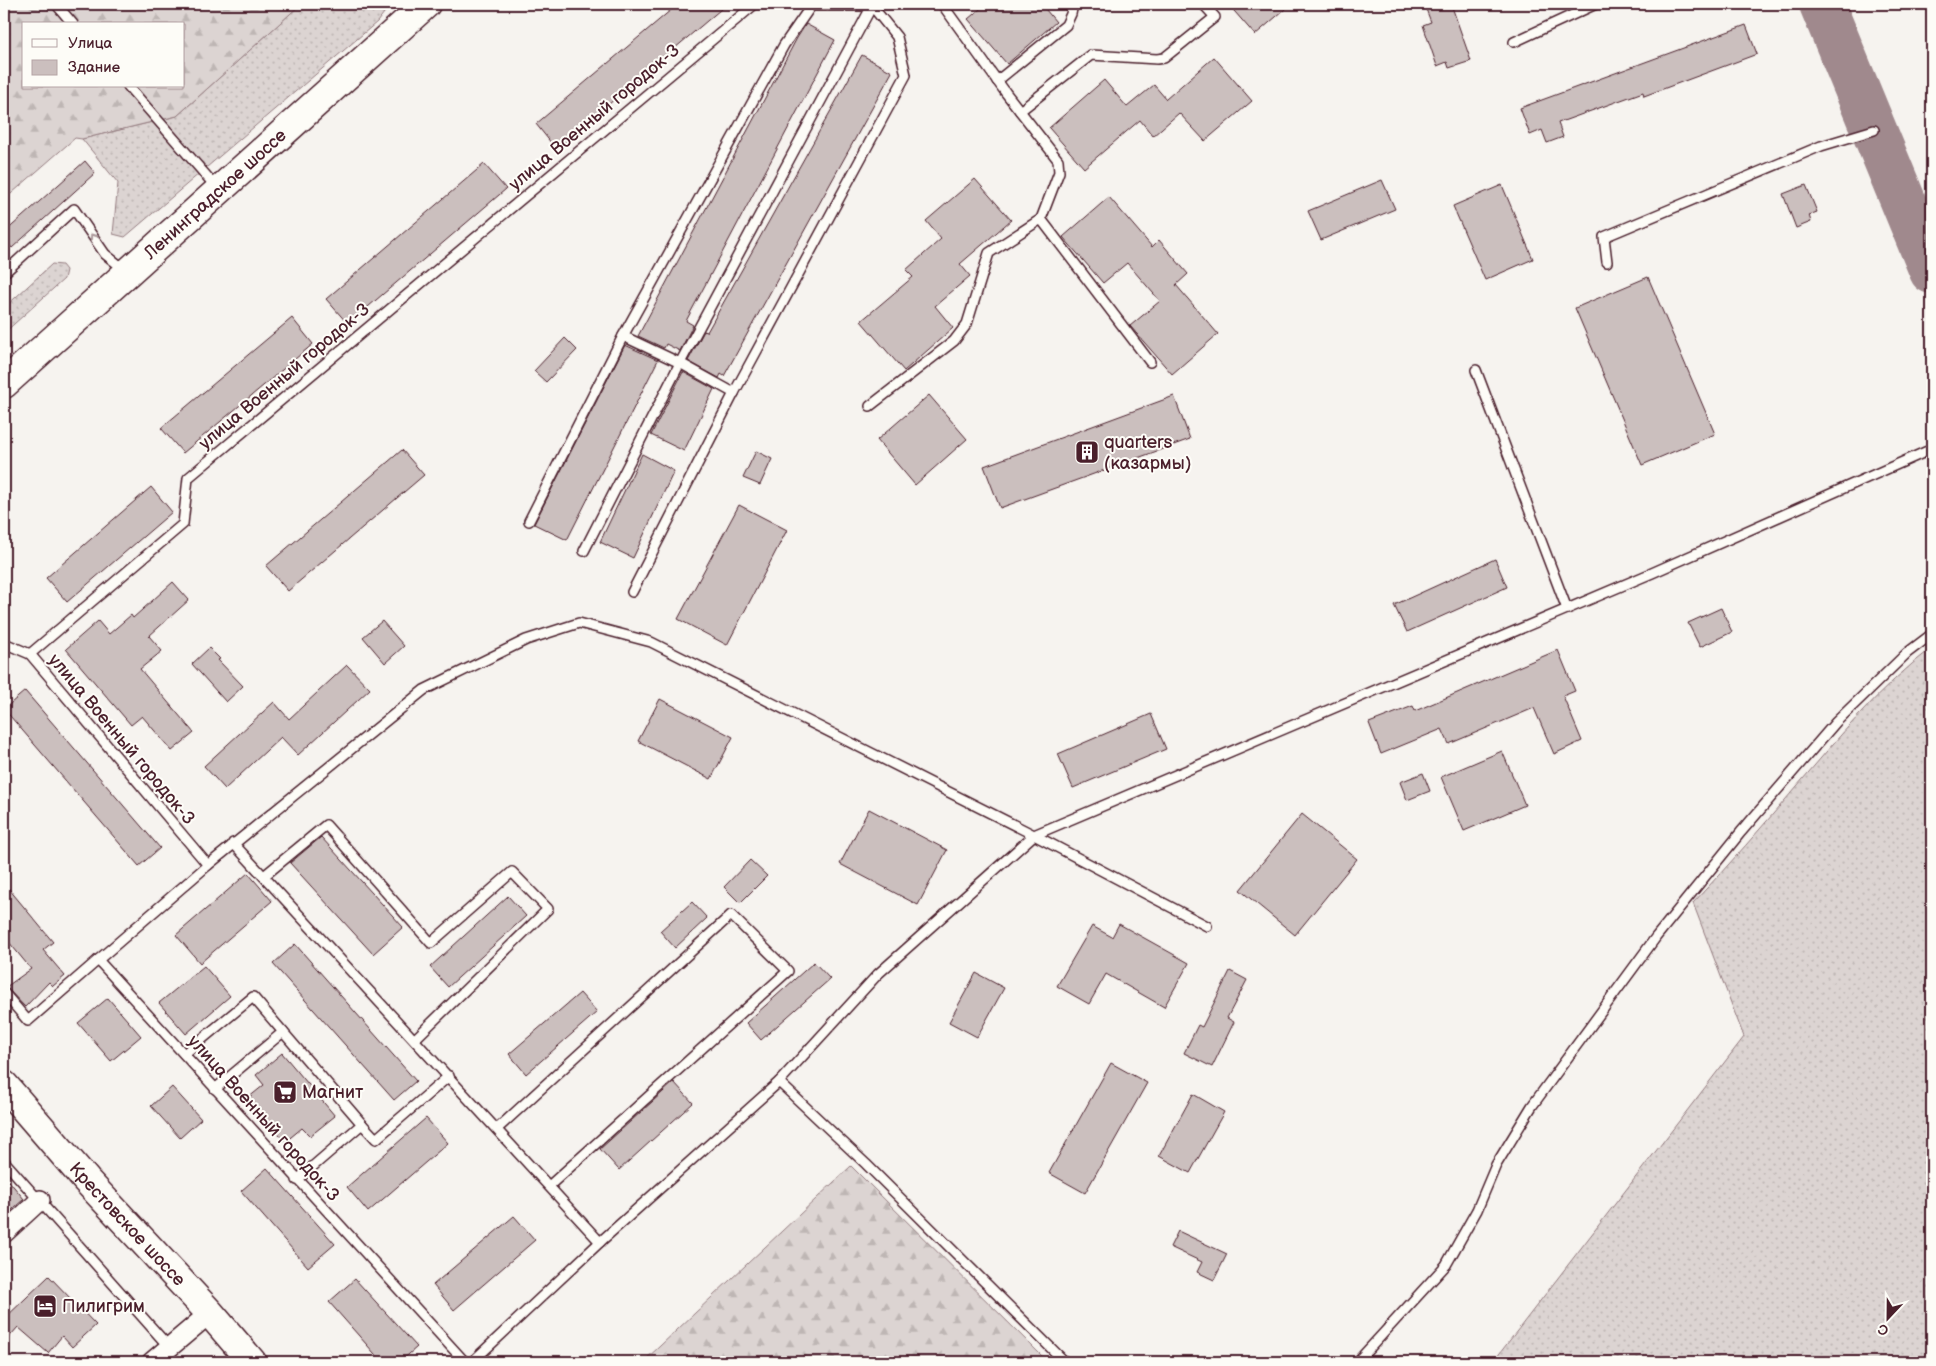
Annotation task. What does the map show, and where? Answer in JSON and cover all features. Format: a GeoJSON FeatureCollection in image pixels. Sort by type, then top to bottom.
{"type":"FeatureCollection","features":[{"type":"Feature","properties":{"kind":"main road","name":"Ленинградское шоссе"},"geometry":{"type":"LineString","coordinates":[[4,384],[426,4]]}},
{"type":"Feature","properties":{"kind":"main road","name":"Крестовское шоссе"},"geometry":{"type":"LineString","coordinates":[[4,1085],[87,1181],[210,1313],[252,1362]]}},
{"type":"Feature","properties":{"kind":"street"},"geometry":{"type":"LineString","coordinates":[[4,1233],[40,1200]]}},
{"type":"Feature","properties":{"kind":"street"},"geometry":{"type":"LineString","coordinates":[[152,1362],[210,1313]]}},
{"type":"Feature","properties":{"kind":"lane"},"geometry":{"type":"LineString","coordinates":[[56,4],[72,22]]}},
{"type":"Feature","properties":{"kind":"lane","name":"улица Военный городок-3"},"geometry":{"type":"LineString","coordinates":[[208,865],[30,654],[183,524],[188,478],[755,4]]}},
{"type":"Feature","properties":{"kind":"lane"},"geometry":{"type":"LineString","coordinates":[[870,406],[954,341],[967,324],[990,253],[1041,219],[1059,172],[1058,160],[997,81],[942,4]]}},
{"type":"Feature","properties":{"kind":"lane"},"geometry":{"type":"LineString","coordinates":[[997,81],[1066,25],[1072,14],[1073,4]]}},
{"type":"Feature","properties":{"kind":"lane"},"geometry":{"type":"LineString","coordinates":[[1020,111],[1091,55],[1164,58],[1215,17],[1203,4]]}},
{"type":"Feature","properties":{"kind":"lane"},"geometry":{"type":"LineString","coordinates":[[1514,42],[1596,4]]}},
{"type":"Feature","properties":{"kind":"lane"},"geometry":{"type":"LineString","coordinates":[[529,521],[623,336],[784,45],[811,6],[872,5]]}},
{"type":"Feature","properties":{"kind":"lane"},"geometry":{"type":"LineString","coordinates":[[584,551],[680,363],[872,5]]}},
{"type":"Feature","properties":{"kind":"lane"},"geometry":{"type":"LineString","coordinates":[[632,592],[734,393],[906,75],[897,37],[872,5]]}},
{"type":"Feature","properties":{"kind":"lane"},"geometry":{"type":"LineString","coordinates":[[130,88],[219,190]]}},
{"type":"Feature","properties":{"kind":"lane"},"geometry":{"type":"LineString","coordinates":[[1607,262],[1604,237],[1821,146],[1874,130]]}},
{"type":"Feature","properties":{"kind":"lane"},"geometry":{"type":"LineString","coordinates":[[4,273],[74,209],[105,254],[127,272]]}},
{"type":"Feature","properties":{"kind":"lane"},"geometry":{"type":"LineString","coordinates":[[1041,219],[1150,362]]}},
{"type":"Feature","properties":{"kind":"lane"},"geometry":{"type":"LineString","coordinates":[[623,336],[680,363],[734,393]]}},
{"type":"Feature","properties":{"kind":"lane"},"geometry":{"type":"LineString","coordinates":[[1476,370],[1568,608]]}},
{"type":"Feature","properties":{"kind":"lane"},"geometry":{"type":"LineString","coordinates":[[472,1362],[600,1242],[779,1082],[878,974],[1034,835],[1568,608],[1932,448]]}},
{"type":"Feature","properties":{"kind":"lane"},"geometry":{"type":"LineString","coordinates":[[4,993],[28,1021],[233,842],[424,690],[526,640],[579,622],[651,642],[1034,835],[1207,926]]}},
{"type":"Feature","properties":{"kind":"lane"},"geometry":{"type":"LineString","coordinates":[[1357,1362],[1446,1265],[1477,1210],[1496,1165],[1532,1106],[1656,937],[1741,832],[1836,722],[1907,653],[1932,634]]}},
{"type":"Feature","properties":{"kind":"lane"},"geometry":{"type":"LineString","coordinates":[[4,643],[30,654]]}},
{"type":"Feature","properties":{"kind":"lane"},"geometry":{"type":"LineString","coordinates":[[264,876],[326,825],[431,943],[512,872],[548,909],[415,1039]]}},
{"type":"Feature","properties":{"kind":"lane"},"geometry":{"type":"LineString","coordinates":[[233,842],[600,1242]]}},
{"type":"Feature","properties":{"kind":"lane"},"geometry":{"type":"LineString","coordinates":[[497,1129],[731,915],[788,971],[549,1186]]}},
{"type":"Feature","properties":{"kind":"lane","name":"улица Военный городок-3"},"geometry":{"type":"LineString","coordinates":[[98,960],[465,1362]]}},
{"type":"Feature","properties":{"kind":"lane"},"geometry":{"type":"LineString","coordinates":[[184,1054],[253,997],[376,1139],[449,1076]]}},
{"type":"Feature","properties":{"kind":"lane"},"geometry":{"type":"LineString","coordinates":[[215,1089],[283,1032]]}},
{"type":"Feature","properties":{"kind":"lane"},"geometry":{"type":"LineString","coordinates":[[779,1082],[866,1164],[1065,1362]]}},
{"type":"Feature","properties":{"kind":"lane"},"geometry":{"type":"LineString","coordinates":[[297,1180],[362,1124]]}},
{"type":"Feature","properties":{"kind":"lane"},"geometry":{"type":"LineString","coordinates":[[4,1161],[170,1347]]}},
{"type":"Feature","properties":{"kind":"green space"},"geometry":{"type":"Polygon","coordinates":[[[4,4],[301,4],[177,116],[82,139],[75,138],[4,200],[4,4]]]}},
{"type":"Feature","properties":{"kind":"green space"},"geometry":{"type":"Polygon","coordinates":[[[301,4],[391,4],[377,22],[125,237],[113,234],[118,183],[82,139],[177,116],[301,4]]]}},
{"type":"Feature","properties":{"kind":"green space"},"geometry":{"type":"Polygon","coordinates":[[[52,264],[62,265],[66,270],[64,279],[4,333],[4,308],[52,264]]]}},
{"type":"Feature","properties":{"kind":"green space"},"geometry":{"type":"Polygon","coordinates":[[[1932,648],[1932,1362],[1493,1362],[1744,1037],[1693,903],[1860,714],[1895,679],[1932,648]]]}},
{"type":"Feature","properties":{"kind":"green space"},"geometry":{"type":"Polygon","coordinates":[[[851,1166],[1048,1362],[643,1362],[851,1166]]]}},
{"type":"Feature","properties":{"kind":"building"},"geometry":{"type":"Polygon","coordinates":[[[678,4],[727,4],[556,149],[536,124],[678,4]]]}},
{"type":"Feature","properties":{"kind":"building"},"geometry":{"type":"Polygon","coordinates":[[[986,4],[1041,4],[1056,22],[1007,64],[968,19],[986,4]]]}},
{"type":"Feature","properties":{"kind":"building"},"geometry":{"type":"Polygon","coordinates":[[[1228,4],[1291,4],[1255,35],[1228,4]]]}},
{"type":"Feature","properties":{"kind":"building"},"geometry":{"type":"Polygon","coordinates":[[[1424,4],[1451,4],[1471,61],[1449,68],[1447,62],[1437,66],[1423,25],[1431,22],[1424,4]]]}},
{"type":"Feature","properties":{"kind":"building"},"geometry":{"type":"Polygon","coordinates":[[[806,24],[835,40],[686,321],[693,325],[680,351],[666,344],[664,348],[638,336],[797,38],[806,24]]]}},
{"type":"Feature","properties":{"kind":"building"},"geometry":{"type":"Polygon","coordinates":[[[1746,25],[1757,54],[1644,96],[1643,92],[1558,123],[1563,137],[1547,143],[1542,130],[1530,135],[1520,108],[1746,25]]]}},
{"type":"Feature","properties":{"kind":"building"},"geometry":{"type":"Polygon","coordinates":[[[862,55],[892,72],[724,376],[721,374],[719,378],[688,361],[704,331],[707,332],[862,55]]]}},
{"type":"Feature","properties":{"kind":"building"},"geometry":{"type":"Polygon","coordinates":[[[1214,57],[1252,101],[1205,141],[1179,113],[1153,136],[1140,120],[1084,168],[1049,128],[1104,80],[1127,107],[1154,85],[1166,99],[1214,57]]]}},
{"type":"Feature","properties":{"kind":"building"},"geometry":{"type":"Polygon","coordinates":[[[85,161],[95,173],[12,248],[4,239],[4,233],[85,161]]]}},
{"type":"Feature","properties":{"kind":"building"},"geometry":{"type":"Polygon","coordinates":[[[484,164],[506,189],[348,324],[326,299],[484,164]]]}},
{"type":"Feature","properties":{"kind":"building"},"geometry":{"type":"Polygon","coordinates":[[[975,179],[1011,220],[960,264],[970,276],[935,306],[953,328],[904,371],[861,321],[913,277],[906,270],[941,239],[926,221],[975,179]]]}},
{"type":"Feature","properties":{"kind":"building"},"geometry":{"type":"Polygon","coordinates":[[[1382,180],[1395,209],[1321,240],[1308,211],[1382,180]]]}},
{"type":"Feature","properties":{"kind":"building"},"geometry":{"type":"Polygon","coordinates":[[[1502,185],[1533,259],[1485,280],[1453,206],[1502,185]]]}},
{"type":"Feature","properties":{"kind":"building"},"geometry":{"type":"Polygon","coordinates":[[[1806,185],[1817,212],[1809,215],[1811,222],[1796,228],[1783,194],[1806,185]]]}},
{"type":"Feature","properties":{"kind":"building"},"geometry":{"type":"Polygon","coordinates":[[[1109,197],[1152,247],[1159,240],[1188,274],[1176,285],[1218,334],[1172,374],[1130,326],[1160,301],[1127,263],[1103,283],[1063,237],[1109,197]]]}},
{"type":"Feature","properties":{"kind":"building"},"geometry":{"type":"Polygon","coordinates":[[[1648,277],[1715,434],[1642,465],[1575,308],[1648,277]]]}},
{"type":"Feature","properties":{"kind":"building"},"geometry":{"type":"Polygon","coordinates":[[[292,318],[313,344],[183,453],[161,428],[292,318]]]}},
{"type":"Feature","properties":{"kind":"building"},"geometry":{"type":"Polygon","coordinates":[[[565,338],[577,350],[546,382],[534,371],[565,338]]]}},
{"type":"Feature","properties":{"kind":"building"},"geometry":{"type":"Polygon","coordinates":[[[625,345],[658,360],[567,540],[534,524],[625,345]]]}},
{"type":"Feature","properties":{"kind":"building"},"geometry":{"type":"Polygon","coordinates":[[[683,372],[714,389],[684,451],[651,435],[683,372]]]}},
{"type":"Feature","properties":{"kind":"building"},"geometry":{"type":"Polygon","coordinates":[[[929,395],[967,439],[915,485],[877,440],[929,395]]]}},
{"type":"Feature","properties":{"kind":"building","name":"quarters (казармы)"},"geometry":{"type":"Polygon","coordinates":[[[1174,396],[1190,439],[1000,508],[984,466],[1174,396]]]}},
{"type":"Feature","properties":{"kind":"building"},"geometry":{"type":"Polygon","coordinates":[[[402,450],[424,475],[288,591],[266,566],[402,450]]]}},
{"type":"Feature","properties":{"kind":"building"},"geometry":{"type":"Polygon","coordinates":[[[756,451],[772,459],[760,485],[743,478],[756,451]]]}},
{"type":"Feature","properties":{"kind":"building"},"geometry":{"type":"Polygon","coordinates":[[[642,454],[674,471],[633,558],[600,542],[642,454]]]}},
{"type":"Feature","properties":{"kind":"building"},"geometry":{"type":"Polygon","coordinates":[[[151,487],[172,512],[67,602],[46,578],[151,487]]]}},
{"type":"Feature","properties":{"kind":"building"},"geometry":{"type":"Polygon","coordinates":[[[739,505],[787,530],[727,645],[678,619],[739,505]]]}},
{"type":"Feature","properties":{"kind":"building"},"geometry":{"type":"Polygon","coordinates":[[[1495,559],[1507,587],[1407,632],[1394,605],[1495,559]]]}},
{"type":"Feature","properties":{"kind":"building"},"geometry":{"type":"Polygon","coordinates":[[[173,582],[189,600],[149,636],[162,651],[140,669],[194,733],[172,751],[142,716],[131,725],[66,649],[98,621],[109,634],[131,615],[133,618],[173,582]]]}},
{"type":"Feature","properties":{"kind":"building"},"geometry":{"type":"Polygon","coordinates":[[[1721,608],[1732,632],[1700,647],[1688,623],[1721,608]]]}},
{"type":"Feature","properties":{"kind":"building"},"geometry":{"type":"Polygon","coordinates":[[[382,621],[404,646],[385,663],[363,637],[382,621]]]}},
{"type":"Feature","properties":{"kind":"building"},"geometry":{"type":"Polygon","coordinates":[[[209,648],[243,686],[226,702],[192,664],[209,648]]]}},
{"type":"Feature","properties":{"kind":"building"},"geometry":{"type":"Polygon","coordinates":[[[1558,650],[1575,691],[1563,696],[1582,741],[1554,754],[1534,708],[1449,744],[1442,729],[1381,754],[1369,723],[1413,706],[1415,711],[1558,650]]]}},
{"type":"Feature","properties":{"kind":"building"},"geometry":{"type":"Polygon","coordinates":[[[347,665],[370,689],[298,755],[281,737],[225,789],[204,766],[274,702],[289,719],[347,665]]]}},
{"type":"Feature","properties":{"kind":"building"},"geometry":{"type":"Polygon","coordinates":[[[25,691],[160,848],[139,866],[4,709],[25,691]]]}},
{"type":"Feature","properties":{"kind":"building"},"geometry":{"type":"Polygon","coordinates":[[[660,699],[733,737],[711,779],[638,741],[660,699]]]}},
{"type":"Feature","properties":{"kind":"building"},"geometry":{"type":"Polygon","coordinates":[[[1151,714],[1166,749],[1073,788],[1058,754],[1151,714]]]}},
{"type":"Feature","properties":{"kind":"building"},"geometry":{"type":"Polygon","coordinates":[[[1502,751],[1525,805],[1464,831],[1441,777],[1502,751]]]}},
{"type":"Feature","properties":{"kind":"building"},"geometry":{"type":"Polygon","coordinates":[[[1423,773],[1430,791],[1407,800],[1400,782],[1423,773]]]}},
{"type":"Feature","properties":{"kind":"building"},"geometry":{"type":"Polygon","coordinates":[[[869,809],[947,850],[918,905],[840,864],[869,809]]]}},
{"type":"Feature","properties":{"kind":"building"},"geometry":{"type":"Polygon","coordinates":[[[1302,814],[1357,859],[1295,935],[1240,890],[1302,814]]]}},
{"type":"Feature","properties":{"kind":"building"},"geometry":{"type":"Polygon","coordinates":[[[321,837],[403,927],[373,954],[290,863],[321,837]]]}},
{"type":"Feature","properties":{"kind":"building"},"geometry":{"type":"Polygon","coordinates":[[[750,860],[767,876],[740,903],[724,887],[750,860]]]}},
{"type":"Feature","properties":{"kind":"building"},"geometry":{"type":"Polygon","coordinates":[[[248,873],[272,901],[200,963],[176,935],[248,873]]]}},
{"type":"Feature","properties":{"kind":"building"},"geometry":{"type":"Polygon","coordinates":[[[4,883],[53,942],[43,950],[65,976],[53,986],[49,982],[25,1007],[6,987],[31,969],[4,936],[4,883]]]}},
{"type":"Feature","properties":{"kind":"building"},"geometry":{"type":"Polygon","coordinates":[[[508,896],[526,916],[448,987],[430,967],[508,896]]]}},
{"type":"Feature","properties":{"kind":"building"},"geometry":{"type":"Polygon","coordinates":[[[692,902],[707,918],[675,948],[660,931],[692,902]]]}},
{"type":"Feature","properties":{"kind":"building"},"geometry":{"type":"Polygon","coordinates":[[[1119,924],[1189,963],[1164,1007],[1106,974],[1089,1004],[1057,986],[1092,926],[1112,937],[1119,924]]]}},
{"type":"Feature","properties":{"kind":"building"},"geometry":{"type":"Polygon","coordinates":[[[295,944],[416,1081],[394,1100],[273,964],[295,944]]]}},
{"type":"Feature","properties":{"kind":"building"},"geometry":{"type":"Polygon","coordinates":[[[814,962],[830,979],[761,1040],[746,1023],[814,962]]]}},
{"type":"Feature","properties":{"kind":"building"},"geometry":{"type":"Polygon","coordinates":[[[204,966],[230,996],[186,1034],[159,1003],[204,966]]]}},
{"type":"Feature","properties":{"kind":"building"},"geometry":{"type":"Polygon","coordinates":[[[1230,971],[1247,980],[1227,1018],[1234,1022],[1212,1067],[1184,1053],[1198,1025],[1202,1027],[1230,971]]]}},
{"type":"Feature","properties":{"kind":"building"},"geometry":{"type":"Polygon","coordinates":[[[976,973],[1004,988],[977,1037],[949,1022],[976,973]]]}},
{"type":"Feature","properties":{"kind":"building"},"geometry":{"type":"Polygon","coordinates":[[[580,993],[597,1012],[526,1074],[509,1054],[580,993]]]}},
{"type":"Feature","properties":{"kind":"building"},"geometry":{"type":"Polygon","coordinates":[[[108,998],[141,1036],[111,1061],[78,1023],[108,998]]]}},
{"type":"Feature","properties":{"kind":"building","name":"Магнит"},"geometry":{"type":"Polygon","coordinates":[[[282,1053],[335,1116],[310,1136],[302,1128],[285,1142],[248,1098],[264,1085],[256,1075],[282,1053]]]}},
{"type":"Feature","properties":{"kind":"building"},"geometry":{"type":"Polygon","coordinates":[[[1111,1063],[1147,1083],[1085,1193],[1049,1173],[1111,1063]]]}},
{"type":"Feature","properties":{"kind":"building"},"geometry":{"type":"Polygon","coordinates":[[[674,1082],[693,1103],[619,1170],[600,1149],[674,1082]]]}},
{"type":"Feature","properties":{"kind":"building"},"geometry":{"type":"Polygon","coordinates":[[[172,1087],[201,1119],[180,1138],[151,1106],[172,1087]]]}},
{"type":"Feature","properties":{"kind":"building"},"geometry":{"type":"Polygon","coordinates":[[[1193,1094],[1224,1112],[1190,1173],[1159,1156],[1193,1094]]]}},
{"type":"Feature","properties":{"kind":"building"},"geometry":{"type":"Polygon","coordinates":[[[426,1118],[448,1143],[368,1212],[347,1187],[426,1118]]]}},
{"type":"Feature","properties":{"kind":"building"},"geometry":{"type":"Polygon","coordinates":[[[267,1168],[335,1244],[308,1267],[241,1191],[267,1168]]]}},
{"type":"Feature","properties":{"kind":"building"},"geometry":{"type":"Polygon","coordinates":[[[4,1175],[24,1199],[4,1217],[4,1175]]]}},
{"type":"Feature","properties":{"kind":"building"},"geometry":{"type":"Polygon","coordinates":[[[514,1216],[535,1240],[454,1310],[433,1285],[514,1216]]]}},
{"type":"Feature","properties":{"kind":"building"},"geometry":{"type":"Polygon","coordinates":[[[1178,1231],[1227,1254],[1214,1280],[1197,1272],[1202,1262],[1170,1247],[1178,1231]]]}},
{"type":"Feature","properties":{"kind":"building"},"geometry":{"type":"Polygon","coordinates":[[[49,1276],[96,1325],[72,1347],[62,1336],[48,1353],[18,1327],[4,1343],[4,1319],[49,1276]]]}},
{"type":"Feature","properties":{"kind":"building"},"geometry":{"type":"Polygon","coordinates":[[[355,1279],[417,1347],[400,1362],[382,1362],[329,1302],[355,1279]]]}},
{"type":"Feature","properties":{"kind":"taxiway"},"geometry":{"type":"LineString","coordinates":[[1822,4],[1932,271]]}},
{"type":"Feature","properties":{"kind":"place","name":"quarters (казармы)"},"geometry":{"type":"Point","coordinates":[1087,452]}},
{"type":"Feature","properties":{"kind":"place","name":"Магнит"},"geometry":{"type":"Point","coordinates":[285,1092]}},
{"type":"Feature","properties":{"kind":"place","name":"Пилигрим"},"geometry":{"type":"Point","coordinates":[45,1306]}}]}
